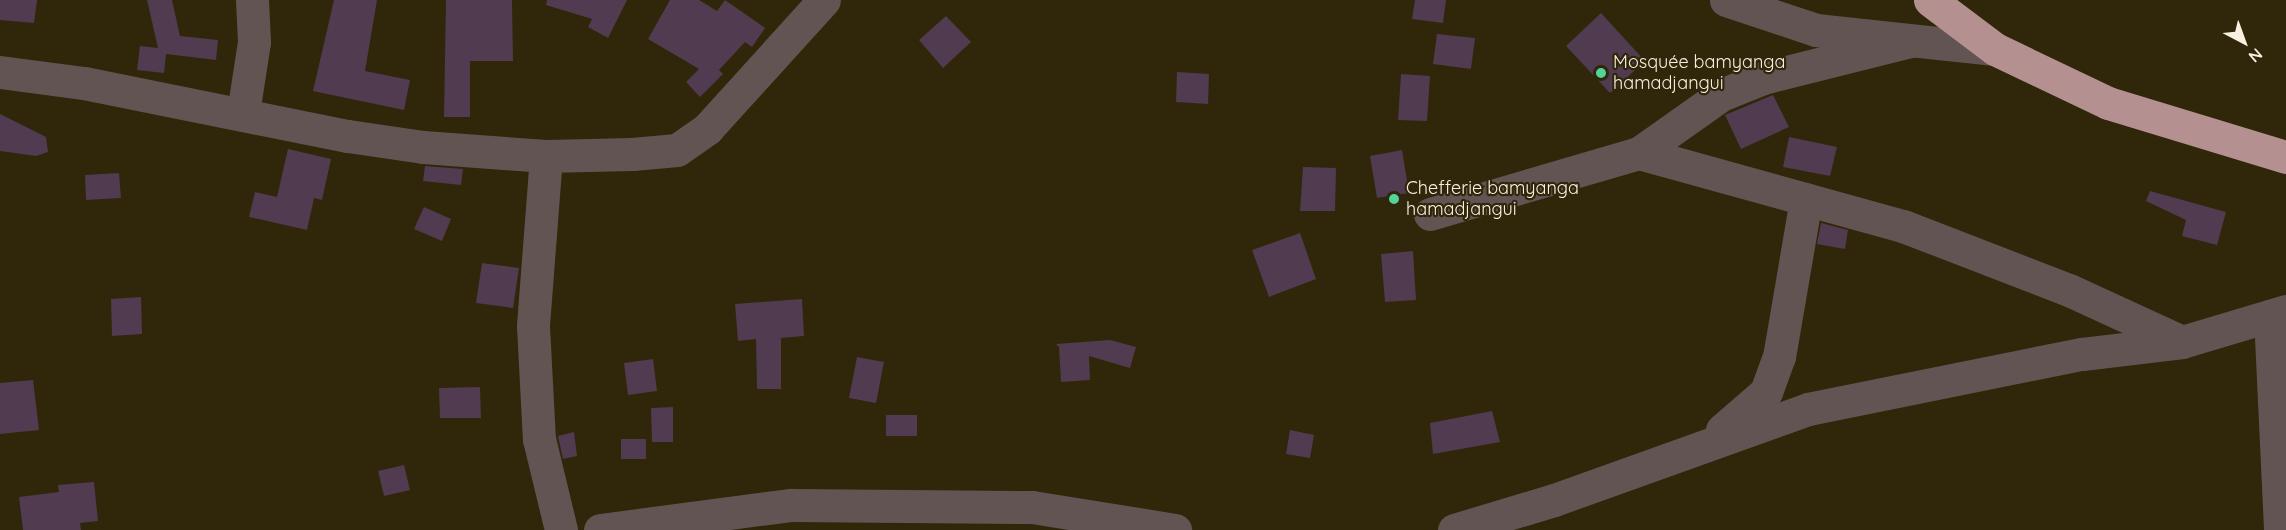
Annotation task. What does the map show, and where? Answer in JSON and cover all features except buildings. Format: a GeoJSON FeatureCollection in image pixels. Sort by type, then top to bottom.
{"type":"FeatureCollection","features":[{"type":"Feature","properties":{"kind":"highway"},"geometry":{"type":"LineString","coordinates":[[1930,0],[1995,49],[2108,102],[2286,157]]}},
{"type":"Feature","properties":{"kind":"street"},"geometry":{"type":"LineString","coordinates":[[243,113],[254,42],[252,0]]}},
{"type":"Feature","properties":{"kind":"street"},"geometry":{"type":"LineString","coordinates":[[0,72],[84,83],[359,138],[546,156],[677,150],[707,129],[824,0]]}},
{"type":"Feature","properties":{"kind":"street"},"geometry":{"type":"LineString","coordinates":[[1726,0],[1816,30],[1995,49]]}},
{"type":"Feature","properties":{"kind":"street"},"geometry":{"type":"LineString","coordinates":[[1430,214],[1639,153],[1691,114],[1731,91],[1763,78],[1910,41]]}},
{"type":"Feature","properties":{"kind":"street"},"geometry":{"type":"LineString","coordinates":[[1639,153],[1903,226],[2069,290],[2182,342]]}},
{"type":"Feature","properties":{"kind":"street"},"geometry":{"type":"LineString","coordinates":[[546,156],[533,326],[539,439],[561,530]]}},
{"type":"Feature","properties":{"kind":"street"},"geometry":{"type":"LineString","coordinates":[[1707,442],[1766,393],[1779,357],[1806,199]]}},
{"type":"Feature","properties":{"kind":"street"},"geometry":{"type":"LineString","coordinates":[[1454,530],[1554,500],[1707,442],[1808,409],[2082,354],[2182,342],[2278,314],[2280,530]]}},
{"type":"Feature","properties":{"kind":"street"},"geometry":{"type":"LineString","coordinates":[[618,529],[791,505],[1032,507],[1176,530]]}},
{"type":"Feature","properties":{"kind":"place","name":"Mosquée bamyanga hamadjangui"},"geometry":{"type":"Point","coordinates":[1601,73]}},
{"type":"Feature","properties":{"kind":"place","name":"Chefferie bamyanga hamadjangui"},"geometry":{"type":"Point","coordinates":[1394,199]}}]}
